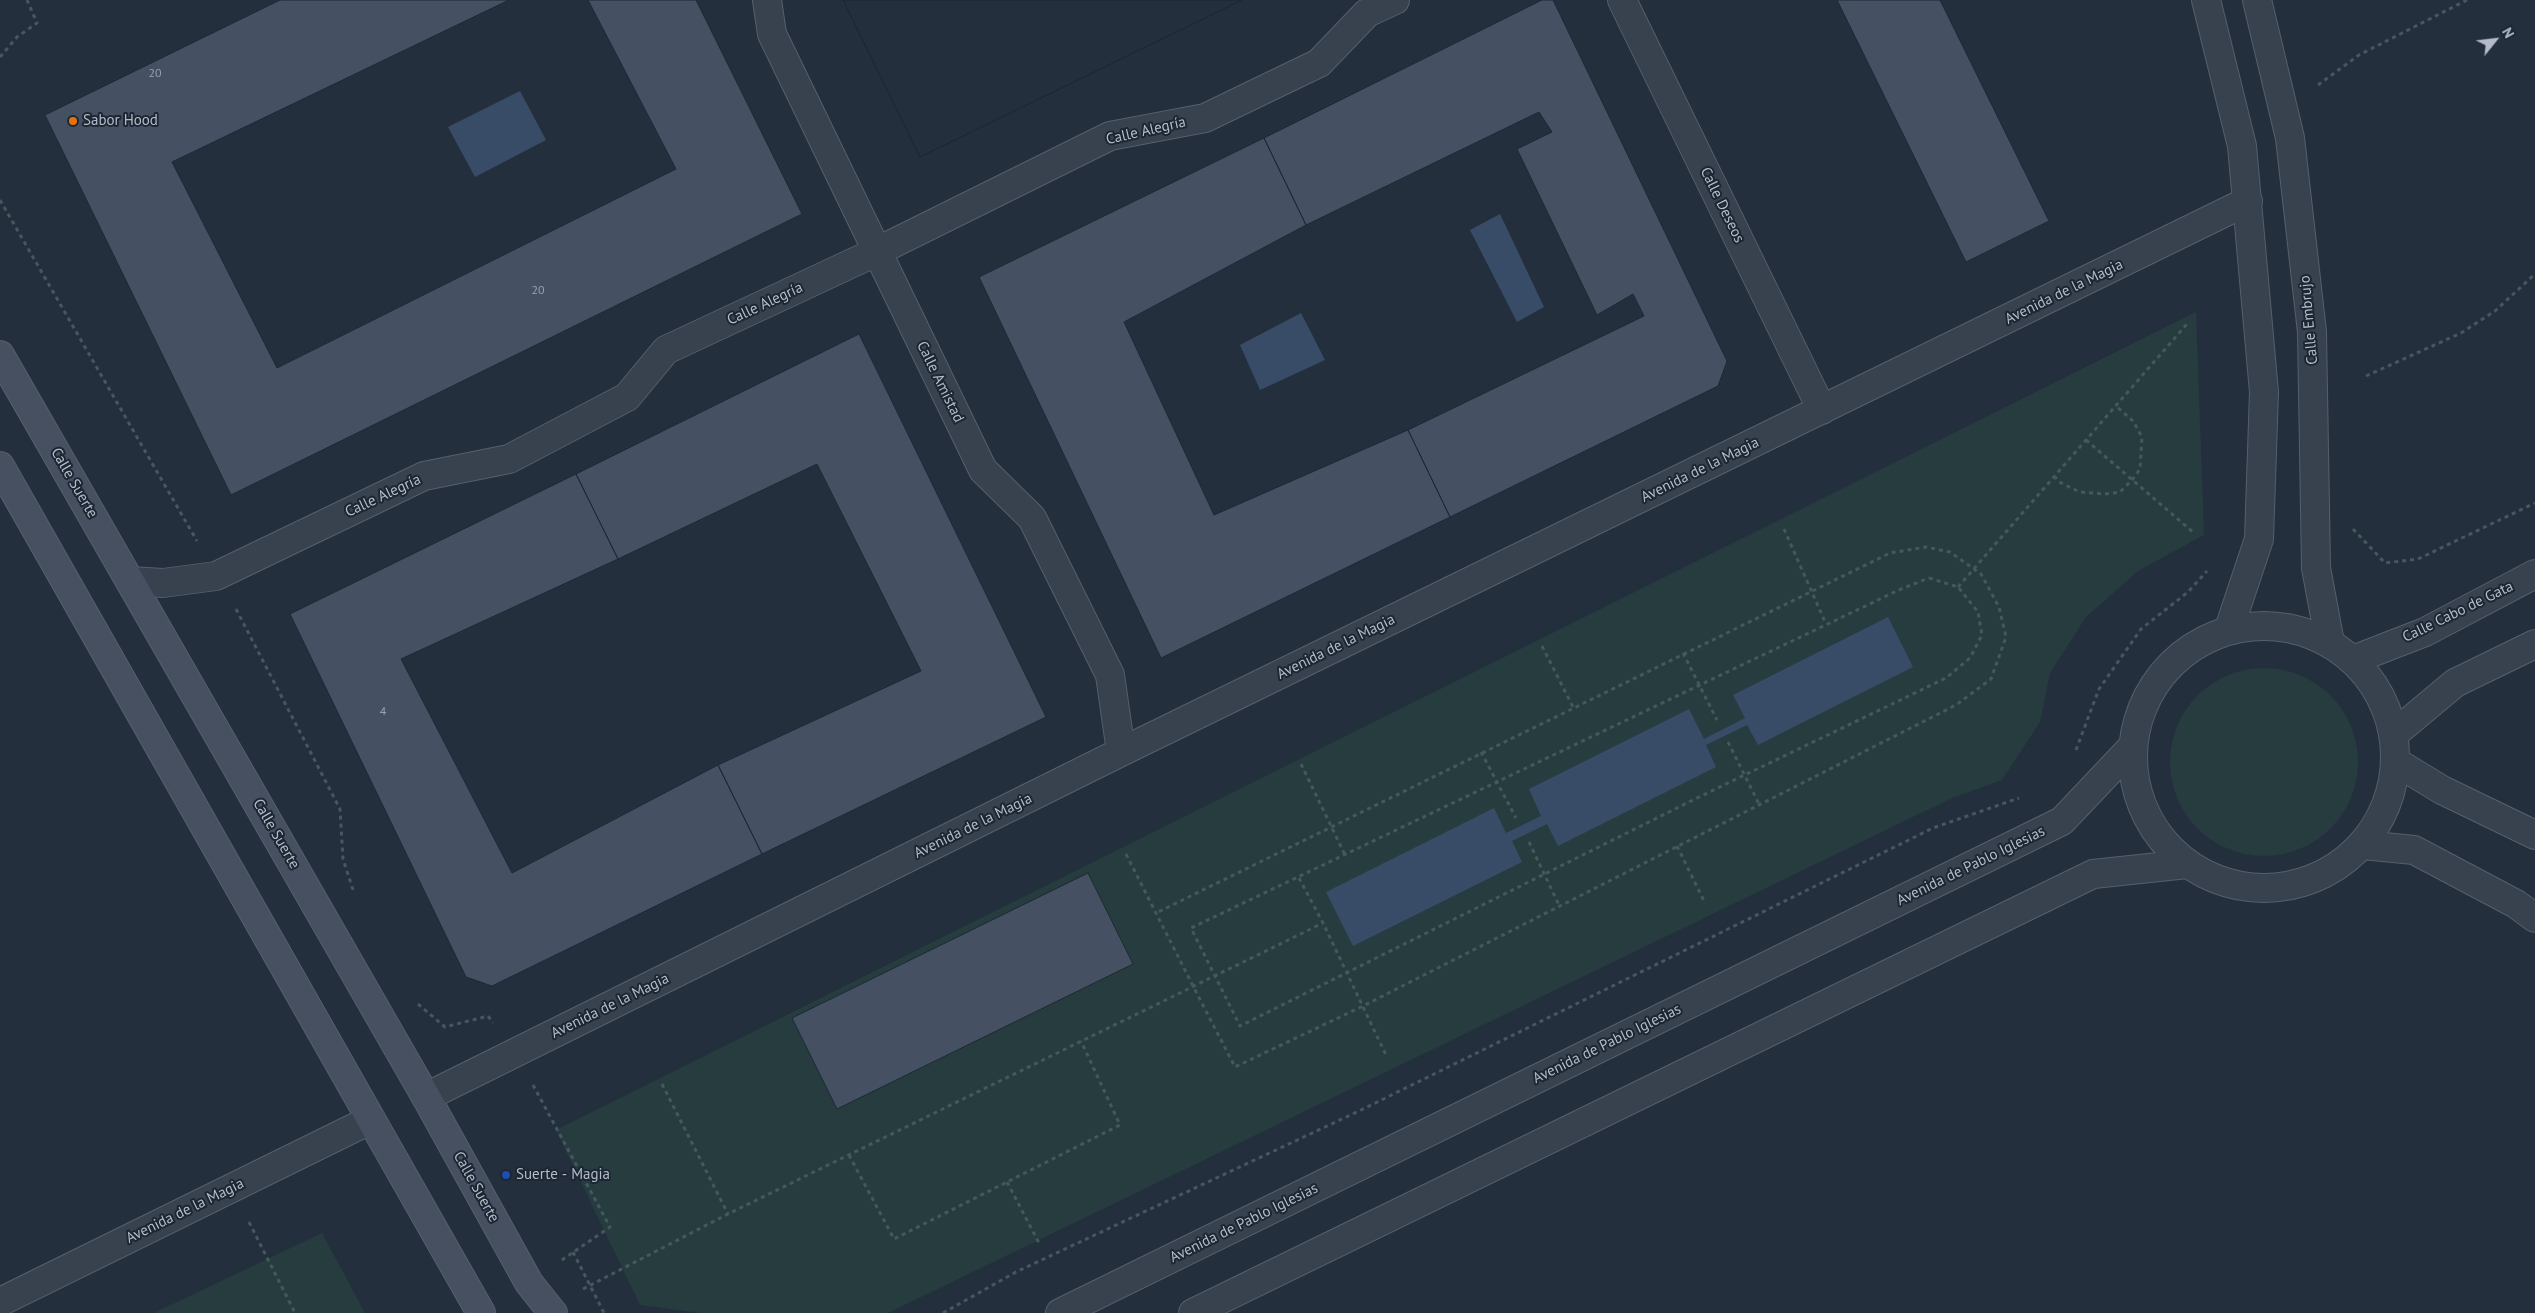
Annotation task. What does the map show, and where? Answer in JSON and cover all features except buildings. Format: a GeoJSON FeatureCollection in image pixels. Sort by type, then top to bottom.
{"type":"FeatureCollection","features":[{"type":"Feature","properties":{"kind":"main road","name":"Calle Suerte"},"geometry":{"type":"LineString","coordinates":[[0,355],[426,1097],[529,1283],[552,1313]]}},
{"type":"Feature","properties":{"kind":"main road"},"geometry":{"type":"LineString","coordinates":[[0,466],[481,1313]]}},
{"type":"Feature","properties":{"kind":"street","name":"Calle Amistad"},"geometry":{"type":"LineString","coordinates":[[767,0],[772,34],[983,470],[1032,518],[1106,666],[1110,675],[1121,752]]}},
{"type":"Feature","properties":{"kind":"street","name":"Calle Alegría"},"geometry":{"type":"LineString","coordinates":[[130,581],[163,583],[216,576],[424,476],[509,459],[627,397],[666,350],[876,252],[1110,136],[1205,118],[1319,64],[1367,13],[1395,0]]}},
{"type":"Feature","properties":{"kind":"street","name":"Calle Deseos"},"geometry":{"type":"LineString","coordinates":[[1622,0],[1822,410]]}},
{"type":"Feature","properties":{"kind":"street"},"geometry":{"type":"LineString","coordinates":[[2206,0],[2242,146],[2264,392],[2259,539],[2229,629]]}},
{"type":"Feature","properties":{"kind":"street","name":"Calle Embrujo"},"geometry":{"type":"LineString","coordinates":[[2257,0],[2290,138],[2312,332],[2316,568],[2330,643]]}},
{"type":"Feature","properties":{"kind":"street","name":"Avenida de la Magia"},"geometry":{"type":"LineString","coordinates":[[426,1097],[1121,752],[2248,201]]}},
{"type":"Feature","properties":{"kind":"street","name":"Calle Cabo de Gata"},"geometry":{"type":"LineString","coordinates":[[2353,660],[2425,632],[2535,574]]}},
{"type":"Feature","properties":{"kind":"street"},"geometry":{"type":"LineString","coordinates":[[2264,624],[2298,629],[2330,643],[2353,660],[2380,693],[2394,734],[2396,762],[2387,806],[2363,845],[2333,870],[2298,885],[2259,890],[2222,882],[2187,864],[2156,832],[2137,791],[2133,746],[2142,707],[2162,672],[2192,646],[2229,629],[2264,624]]}},
{"type":"Feature","properties":{"kind":"street"},"geometry":{"type":"LineString","coordinates":[[2394,734],[2455,683],[2535,644]]}},
{"type":"Feature","properties":{"kind":"street","name":"Avenida de Pablo Iglesias"},"geometry":{"type":"LineString","coordinates":[[1060,1313],[2062,820],[2133,746]]}},
{"type":"Feature","properties":{"kind":"street"},"geometry":{"type":"LineString","coordinates":[[2396,762],[2442,790],[2535,835]]}},
{"type":"Feature","properties":{"kind":"street"},"geometry":{"type":"LineString","coordinates":[[2363,845],[2414,850],[2516,904],[2535,918]]}},
{"type":"Feature","properties":{"kind":"street"},"geometry":{"type":"LineString","coordinates":[[1194,1313],[2093,874],[2187,864]]}},
{"type":"Feature","properties":{"kind":"street","name":"Avenida de la Magia"},"geometry":{"type":"LineString","coordinates":[[0,1302],[370,1120]]}},
{"type":"Feature","properties":{"kind":"path"},"geometry":{"type":"LineString","coordinates":[[0,57],[17,37],[37,23],[27,0]]}},
{"type":"Feature","properties":{"kind":"path"},"geometry":{"type":"LineString","coordinates":[[2318,85],[2359,55],[2467,0]]}},
{"type":"Feature","properties":{"kind":"path"},"geometry":{"type":"LineString","coordinates":[[0,200],[235,608],[340,809],[343,858],[359,901]]}},
{"type":"Feature","properties":{"kind":"path"},"geometry":{"type":"LineString","coordinates":[[2366,376],[2461,333],[2495,311],[2535,274]]}},
{"type":"Feature","properties":{"kind":"path"},"geometry":{"type":"LineString","coordinates":[[1958,587],[2187,324]]}},
{"type":"Feature","properties":{"kind":"path"},"geometry":{"type":"LineString","coordinates":[[2054,476],[2061,483],[2080,492],[2104,494],[2120,492],[2132,480],[2140,469],[2142,437],[2133,421],[2116,406]]}},
{"type":"Feature","properties":{"kind":"path"},"geometry":{"type":"LineString","coordinates":[[2086,440],[2194,533]]}},
{"type":"Feature","properties":{"kind":"path"},"geometry":{"type":"LineString","coordinates":[[2316,526],[2352,528],[2384,563],[2418,559],[2535,503]]}},
{"type":"Feature","properties":{"kind":"path"},"geometry":{"type":"LineString","coordinates":[[1784,529],[1826,624]]}},
{"type":"Feature","properties":{"kind":"path"},"geometry":{"type":"LineString","coordinates":[[1126,854],[1193,986],[1235,1067],[1361,1007],[1956,705],[1991,679],[2006,637],[1999,607],[1981,574],[1950,552],[1926,547],[1890,553],[1156,913]]}},
{"type":"Feature","properties":{"kind":"path"},"geometry":{"type":"LineString","coordinates":[[2076,751],[2099,689],[2141,629],[2188,592],[2214,564]]}},
{"type":"Feature","properties":{"kind":"path"},"geometry":{"type":"LineString","coordinates":[[1929,578],[1958,587],[1978,612],[1982,635],[1970,658],[1946,678],[1744,775],[1240,1026],[1191,928],[1299,878],[1345,854],[1826,624],[1929,578]]}},
{"type":"Feature","properties":{"kind":"path"},"geometry":{"type":"LineString","coordinates":[[1542,646],[1573,707]]}},
{"type":"Feature","properties":{"kind":"path"},"geometry":{"type":"LineString","coordinates":[[1684,653],[1717,720]]}},
{"type":"Feature","properties":{"kind":"path"},"geometry":{"type":"LineString","coordinates":[[1728,742],[1759,804]]}},
{"type":"Feature","properties":{"kind":"path"},"geometry":{"type":"LineString","coordinates":[[1481,752],[1516,818]]}},
{"type":"Feature","properties":{"kind":"path"},"geometry":{"type":"LineString","coordinates":[[1301,764],[1345,854]]}},
{"type":"Feature","properties":{"kind":"path"},"geometry":{"type":"LineString","coordinates":[[943,1313],[1016,1272],[1357,1112],[1933,828],[2028,795]]}},
{"type":"Feature","properties":{"kind":"path"},"geometry":{"type":"LineString","coordinates":[[1529,842],[1559,905]]}},
{"type":"Feature","properties":{"kind":"path"},"geometry":{"type":"LineString","coordinates":[[1677,846],[1704,901]]}},
{"type":"Feature","properties":{"kind":"path"},"geometry":{"type":"LineString","coordinates":[[1299,878],[1324,923],[1345,973],[1386,1055]]}},
{"type":"Feature","properties":{"kind":"path"},"geometry":{"type":"LineString","coordinates":[[581,1289],[728,1214],[1324,923]]}},
{"type":"Feature","properties":{"kind":"path"},"geometry":{"type":"LineString","coordinates":[[413,996],[418,1005],[445,1027],[488,1016],[516,1053],[610,1227],[529,1283]]}},
{"type":"Feature","properties":{"kind":"path"},"geometry":{"type":"LineString","coordinates":[[849,1155],[894,1238],[1120,1125],[1081,1041]]}},
{"type":"Feature","properties":{"kind":"path"},"geometry":{"type":"LineString","coordinates":[[662,1084],[728,1214]]}},
{"type":"Feature","properties":{"kind":"path"},"geometry":{"type":"LineString","coordinates":[[1007,1182],[1039,1243]]}},
{"type":"Feature","properties":{"kind":"path"},"geometry":{"type":"LineString","coordinates":[[232,1188],[295,1313]]}},
{"type":"Feature","properties":{"kind":"path"},"geometry":{"type":"LineString","coordinates":[[573,1252],[604,1313]]}},
{"type":"Feature","properties":{"kind":"green space"},"geometry":{"type":"Polygon","coordinates":[[[2196,312],[2204,535],[2138,571],[2086,617],[2050,673],[2040,722],[2002,780],[1952,798],[888,1313],[701,1313],[640,1305],[556,1130],[2196,312]]]}},
{"type":"Feature","properties":{"kind":"green space"},"geometry":{"type":"Polygon","coordinates":[[[2255,668],[2273,668],[2291,672],[2308,679],[2324,689],[2337,702],[2351,726],[2358,753],[2358,771],[2351,798],[2337,822],[2324,835],[2308,845],[2291,852],[2273,856],[2255,856],[2237,852],[2220,845],[2204,835],[2191,822],[2181,806],[2174,789],[2170,771],[2170,753],[2174,735],[2181,718],[2191,702],[2204,689],[2220,679],[2237,672],[2255,668]]]}},
{"type":"Feature","properties":{"kind":"green space"},"geometry":{"type":"Polygon","coordinates":[[[322,1233],[365,1313],[154,1313],[322,1233]]]}},
{"type":"Feature","properties":{"kind":"water"},"geometry":{"type":"Polygon","coordinates":[[[520,91],[546,140],[475,177],[448,127],[520,91]]]}},
{"type":"Feature","properties":{"kind":"water"},"geometry":{"type":"Polygon","coordinates":[[[1500,214],[1544,307],[1517,322],[1470,230],[1500,214]]]}},
{"type":"Feature","properties":{"kind":"water"},"geometry":{"type":"Polygon","coordinates":[[[1301,313],[1325,360],[1260,390],[1240,345],[1301,313]]]}},
{"type":"Feature","properties":{"kind":"water"},"geometry":{"type":"Polygon","coordinates":[[[1888,617],[1913,667],[1758,745],[1747,725],[1706,745],[1716,767],[1558,846],[1547,824],[1512,841],[1522,862],[1353,946],[1326,892],[1494,808],[1506,833],[1541,816],[1529,789],[1689,709],[1704,739],[1745,718],[1733,695],[1888,617]]]}},
{"type":"Feature","properties":{"kind":"place","name":"Sabor Hood"},"geometry":{"type":"Point","coordinates":[73,121]}},
{"type":"Feature","properties":{"kind":"place","name":"Suerte - Magia"},"geometry":{"type":"Point","coordinates":[506,1175]}}]}
